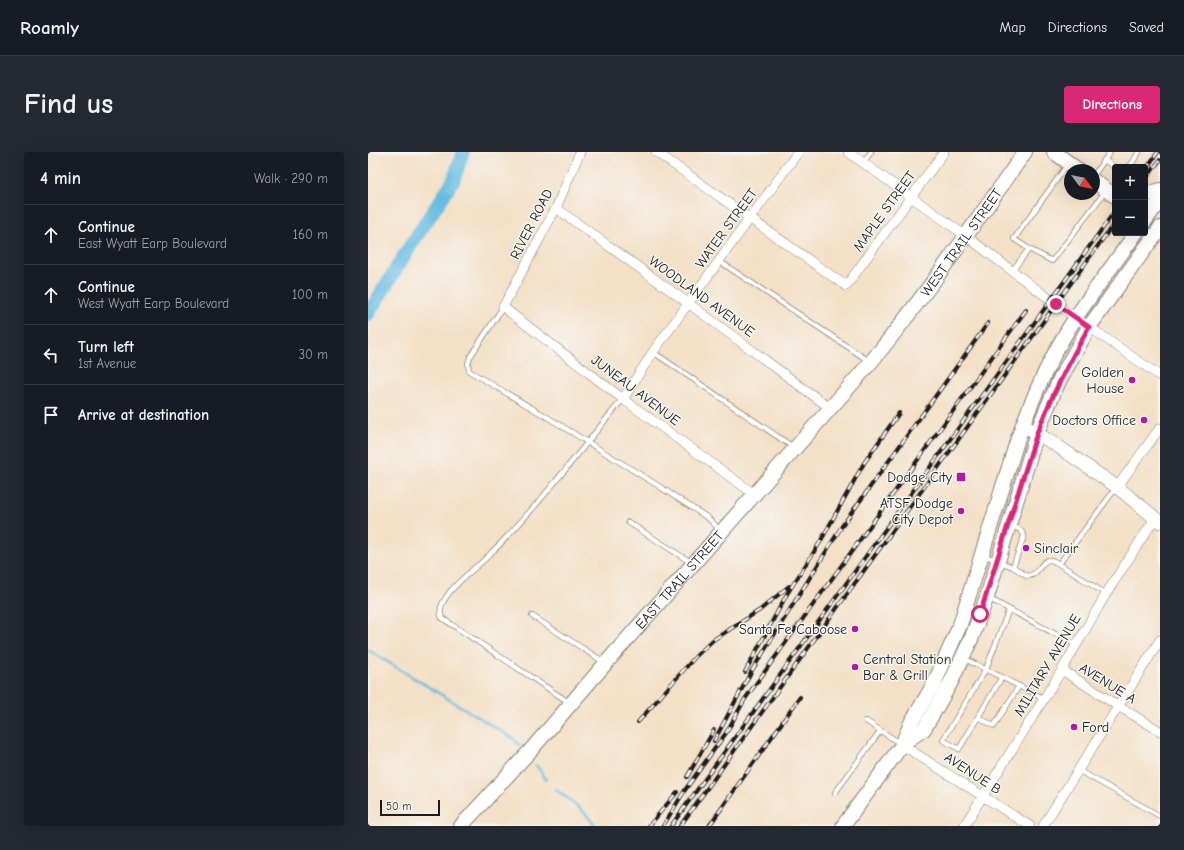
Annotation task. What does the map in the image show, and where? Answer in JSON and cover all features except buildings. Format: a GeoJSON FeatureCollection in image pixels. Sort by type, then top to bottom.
{"type":"FeatureCollection","features":[{"type":"Feature","properties":{"kind":"main road","name":"WEST TRAIL STREET"},"geometry":{"type":"LineString","coordinates":[[895,332],[966,236],[1025,152]]}},
{"type":"Feature","properties":{"kind":"main road"},"geometry":{"type":"LineString","coordinates":[[1054,152],[1070,164]]}},
{"type":"Feature","properties":{"kind":"main road"},"geometry":{"type":"LineString","coordinates":[[1148,193],[1160,190]]}},
{"type":"Feature","properties":{"kind":"main road"},"geometry":{"type":"LineString","coordinates":[[1148,216],[1160,200]]}},
{"type":"Feature","properties":{"kind":"main road"},"geometry":{"type":"LineString","coordinates":[[902,744],[924,729],[952,682],[972,637],[987,597],[1037,433],[1048,406],[1060,379],[1089,327],[1160,229],[1148,222]]}},
{"type":"Feature","properties":{"kind":"main road"},"geometry":{"type":"LineString","coordinates":[[843,826],[902,744],[911,723],[934,684],[947,656],[960,626],[1026,414],[1049,365],[1076,318],[1134,236]]}},
{"type":"Feature","properties":{"kind":"main road","name":"EAST TRAIL STREET"},"geometry":{"type":"LineString","coordinates":[[461,826],[520,762],[871,362],[895,332]]}},
{"type":"Feature","properties":{"kind":"street","name":"RIVER ROAD"},"geometry":{"type":"LineString","coordinates":[[503,307],[556,208],[580,152]]}},
{"type":"Feature","properties":{"kind":"street"},"geometry":{"type":"LineString","coordinates":[[656,152],[750,219]]}},
{"type":"Feature","properties":{"kind":"street","name":"WATER STREET"},"geometry":{"type":"LineString","coordinates":[[623,399],[653,352],[798,152]]}},
{"type":"Feature","properties":{"kind":"street"},"geometry":{"type":"LineString","coordinates":[[848,152],[966,236],[1076,318],[1160,376]]}},
{"type":"Feature","properties":{"kind":"street","name":"MAPLE STREET"},"geometry":{"type":"LineString","coordinates":[[750,219],[846,286],[912,198],[944,152]]}},
{"type":"Feature","properties":{"kind":"street","name":"WOODLAND AVENUE"},"geometry":{"type":"LineString","coordinates":[[556,208],[830,408]]}},
{"type":"Feature","properties":{"kind":"street","name":"JUNEAU AVENUE"},"geometry":{"type":"LineString","coordinates":[[503,307],[623,399],[754,494]]}},
{"type":"Feature","properties":{"kind":"street"},"geometry":{"type":"LineString","coordinates":[[1023,425],[1059,447],[1117,487],[1157,520]]}},
{"type":"Feature","properties":{"kind":"street"},"geometry":{"type":"LineString","coordinates":[[1117,487],[1160,428]]}},
{"type":"Feature","properties":{"kind":"street","name":"MILITARY AVENUE"},"geometry":{"type":"LineString","coordinates":[[964,826],[1062,670],[1106,594],[1157,520]]}},
{"type":"Feature","properties":{"kind":"street"},"geometry":{"type":"LineString","coordinates":[[1043,826],[1160,640]]}},
{"type":"Feature","properties":{"kind":"street","name":"AVENUE A"},"geometry":{"type":"LineString","coordinates":[[1062,670],[1160,731]]}},
{"type":"Feature","properties":{"kind":"street","name":"AVENUE B"},"geometry":{"type":"LineString","coordinates":[[902,744],[1030,826]]}},
{"type":"Feature","properties":{"kind":"lane"},"geometry":{"type":"LineString","coordinates":[[863,163],[871,152]]}},
{"type":"Feature","properties":{"kind":"lane"},"geometry":{"type":"LineString","coordinates":[[1100,166],[1110,152]]}},
{"type":"Feature","properties":{"kind":"lane"},"geometry":{"type":"LineString","coordinates":[[1132,164],[1139,152]]}},
{"type":"Feature","properties":{"kind":"lane"},"geometry":{"type":"LineString","coordinates":[[1104,160],[1112,165]]}},
{"type":"Feature","properties":{"kind":"lane"},"geometry":{"type":"LineString","coordinates":[[1064,179],[1014,239],[1052,261],[1106,189]]}},
{"type":"Feature","properties":{"kind":"lane"},"geometry":{"type":"LineString","coordinates":[[1012,270],[1029,249]]}},
{"type":"Feature","properties":{"kind":"lane"},"geometry":{"type":"LineString","coordinates":[[720,261],[871,362]]}},
{"type":"Feature","properties":{"kind":"lane"},"geometry":{"type":"LineString","coordinates":[[503,307],[470,357],[468,364],[469,371],[587,441],[708,518],[721,532]]}},
{"type":"Feature","properties":{"kind":"lane"},"geometry":{"type":"LineString","coordinates":[[653,352],[794,448]]}},
{"type":"Feature","properties":{"kind":"lane"},"geometry":{"type":"LineString","coordinates":[[571,703],[442,618],[440,608],[448,593],[487,557],[533,509],[587,441],[623,399]]}},
{"type":"Feature","properties":{"kind":"lane"},"geometry":{"type":"LineString","coordinates":[[1060,564],[1117,487]]}},
{"type":"Feature","properties":{"kind":"lane"},"geometry":{"type":"LineString","coordinates":[[628,522],[693,564]]}},
{"type":"Feature","properties":{"kind":"lane"},"geometry":{"type":"LineString","coordinates":[[1008,525],[1023,532],[1024,536],[1013,567]]}},
{"type":"Feature","properties":{"kind":"lane"},"geometry":{"type":"LineString","coordinates":[[982,554],[1013,567],[1027,576],[1034,574],[1045,562],[1051,560],[1060,564],[1106,594]]}},
{"type":"Feature","properties":{"kind":"lane"},"geometry":{"type":"LineString","coordinates":[[987,597],[1076,645]]}},
{"type":"Feature","properties":{"kind":"lane"},"geometry":{"type":"LineString","coordinates":[[1002,677],[959,749],[943,740],[986,669],[1009,609]]}},
{"type":"Feature","properties":{"kind":"lane"},"geometry":{"type":"LineString","coordinates":[[532,616],[606,663]]}},
{"type":"Feature","properties":{"kind":"lane"},"geometry":{"type":"LineString","coordinates":[[963,658],[1044,698]]}},
{"type":"Feature","properties":{"kind":"lane"},"geometry":{"type":"LineString","coordinates":[[978,717],[994,726],[1019,686]]}},
{"type":"Feature","properties":{"kind":"lane"},"geometry":{"type":"LineString","coordinates":[[866,721],[902,744]]}},
{"type":"Feature","properties":{"kind":"lane"},"geometry":{"type":"LineString","coordinates":[[835,793],[880,731]]}},
{"type":"Feature","properties":{"kind":"lane"},"geometry":{"type":"LineString","coordinates":[[1078,770],[1160,816]]}},
{"type":"Feature","properties":{"kind":"waterway"},"geometry":{"type":"LineString","coordinates":[[368,314],[453,181],[463,152]]}},
{"type":"Feature","properties":{"kind":"waterway"},"geometry":{"type":"LineString","coordinates":[[368,650],[514,739],[519,745]]}},
{"type":"Feature","properties":{"kind":"waterway"},"geometry":{"type":"LineString","coordinates":[[536,765],[546,779]]}},
{"type":"Feature","properties":{"kind":"waterway"},"geometry":{"type":"LineString","coordinates":[[555,789],[582,810],[595,826]]}},
{"type":"Feature","properties":{"kind":"railway"},"geometry":{"type":"LineString","coordinates":[[1148,166],[1158,152]]}},
{"type":"Feature","properties":{"kind":"railway"},"geometry":{"type":"LineString","coordinates":[[1148,176],[1160,160]]}},
{"type":"Feature","properties":{"kind":"railway"},"geometry":{"type":"LineString","coordinates":[[671,826],[1112,215]]}},
{"type":"Feature","properties":{"kind":"railway"},"geometry":{"type":"LineString","coordinates":[[680,826],[1112,226]]}},
{"type":"Feature","properties":{"kind":"railway"},"geometry":{"type":"LineString","coordinates":[[663,826],[685,790],[726,733],[745,699],[1026,310]]}},
{"type":"Feature","properties":{"kind":"railway"},"geometry":{"type":"LineString","coordinates":[[714,741],[751,672],[842,526],[988,323]]}},
{"type":"Feature","properties":{"kind":"railway"},"geometry":{"type":"LineString","coordinates":[[745,672],[787,594],[819,544],[864,463],[899,413]]}},
{"type":"Feature","properties":{"kind":"railway"},"geometry":{"type":"LineString","coordinates":[[638,722],[696,656],[713,640],[760,610],[789,586]]}},
{"type":"Feature","properties":{"kind":"railway"},"geometry":{"type":"LineString","coordinates":[[709,826],[800,697]]}},
{"type":"Feature","properties":{"kind":"railway"},"geometry":{"type":"LineString","coordinates":[[687,777],[714,730]]}},
{"type":"Feature","properties":{"kind":"railway"},"geometry":{"type":"LineString","coordinates":[[649,826],[677,792]]}},
{"type":"Feature","properties":{"kind":"place","name":"Golden House"},"geometry":{"type":"Point","coordinates":[1132,380]}},
{"type":"Feature","properties":{"kind":"place","name":"Doctors Office"},"geometry":{"type":"Point","coordinates":[1144,420]}},
{"type":"Feature","properties":{"kind":"place","name":"Dodge City"},"geometry":{"type":"Point","coordinates":[961,477]}},
{"type":"Feature","properties":{"kind":"place","name":"ATSF Dodge City Depot"},"geometry":{"type":"Point","coordinates":[961,511]}},
{"type":"Feature","properties":{"kind":"place","name":"Sinclair"},"geometry":{"type":"Point","coordinates":[1026,548]}},
{"type":"Feature","properties":{"kind":"place","name":"Santa Fe Caboose"},"geometry":{"type":"Point","coordinates":[855,629]}},
{"type":"Feature","properties":{"kind":"place","name":"Central Station Bar & Grill"},"geometry":{"type":"Point","coordinates":[855,667]}},
{"type":"Feature","properties":{"kind":"place","name":"Ford"},"geometry":{"type":"Point","coordinates":[1074,727]}},
{"type":"Feature","properties":{"kind":"route"},"geometry":{"type":"LineString","coordinates":[[980,614],[987,597],[1037,433],[1060,379],[1089,327],[1056,304]]}}]}
